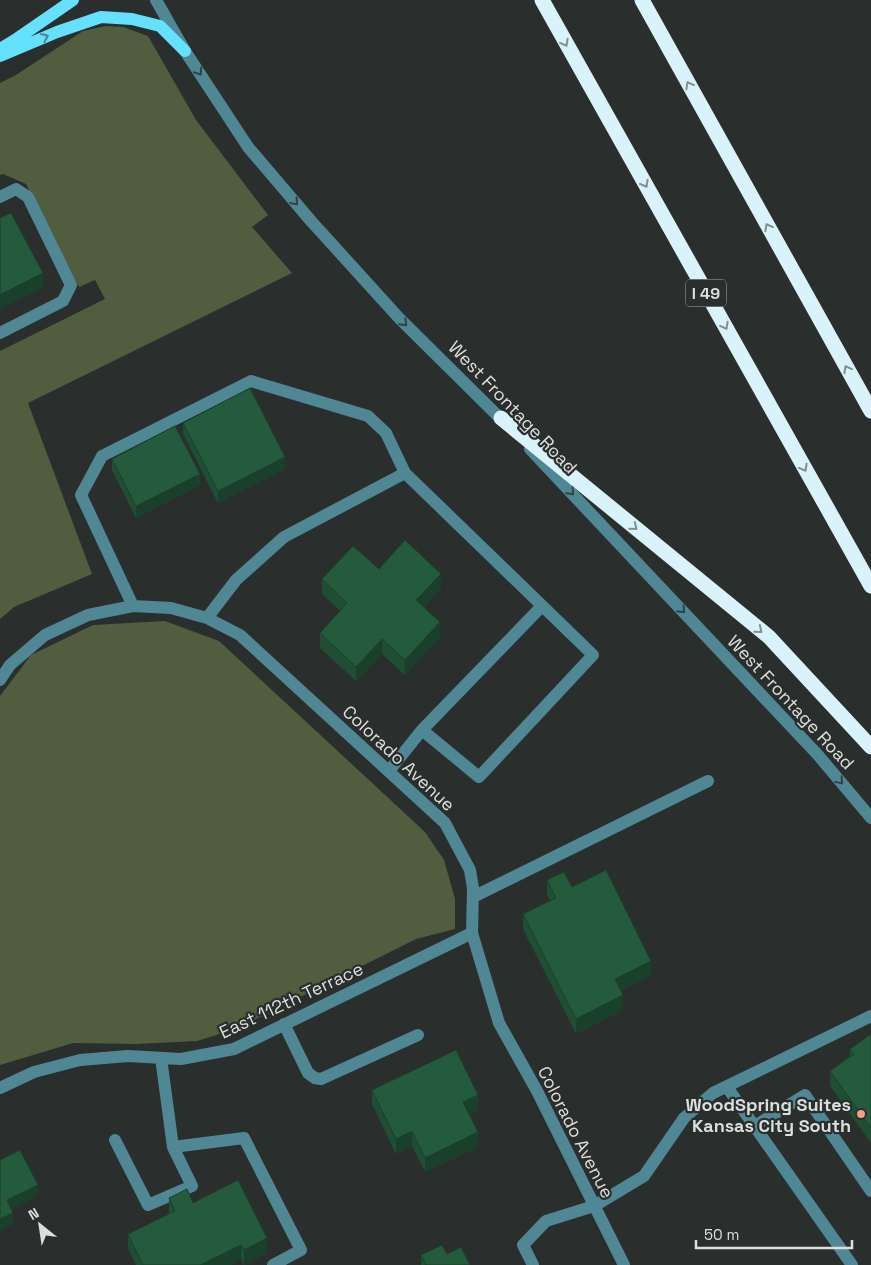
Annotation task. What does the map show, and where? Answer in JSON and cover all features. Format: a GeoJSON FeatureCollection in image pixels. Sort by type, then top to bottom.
{"type":"FeatureCollection","features":[{"type":"Feature","properties":{"kind":"highway","name":"I 49"},"geometry":{"type":"LineString","coordinates":[[542,0],[871,586]]}},
{"type":"Feature","properties":{"kind":"highway"},"geometry":{"type":"LineString","coordinates":[[642,0],[871,411]]}},
{"type":"Feature","properties":{"kind":"highway"},"geometry":{"type":"LineString","coordinates":[[501,418],[769,637],[871,747]]}},
{"type":"Feature","properties":{"kind":"main road"},"geometry":{"type":"LineString","coordinates":[[0,49],[73,0]]}},
{"type":"Feature","properties":{"kind":"main road"},"geometry":{"type":"LineString","coordinates":[[0,56],[57,32],[101,17],[132,19],[160,26],[185,51]]}},
{"type":"Feature","properties":{"kind":"street","name":"West Frontage Road"},"geometry":{"type":"LineString","coordinates":[[156,0],[185,51],[248,147],[305,213],[399,318],[501,418],[818,755],[871,818]]}},
{"type":"Feature","properties":{"kind":"street"},"geometry":{"type":"LineString","coordinates":[[0,197],[16,189],[28,197],[71,285],[63,301],[0,333]]}},
{"type":"Feature","properties":{"kind":"street"},"geometry":{"type":"LineString","coordinates":[[133,606],[80,495],[102,456],[251,381],[368,416],[386,433],[405,473],[593,655],[480,777],[422,730]]}},
{"type":"Feature","properties":{"kind":"street"},"geometry":{"type":"LineString","coordinates":[[207,618],[236,580],[284,537],[405,473]]}},
{"type":"Feature","properties":{"kind":"street","name":"Colorado Avenue"},"geometry":{"type":"LineString","coordinates":[[0,680],[10,666],[45,635],[88,615],[133,606],[171,608],[207,618],[240,635],[445,823],[470,870],[473,888],[472,933],[499,1023],[537,1091],[624,1265]]}},
{"type":"Feature","properties":{"kind":"street"},"geometry":{"type":"LineString","coordinates":[[389,771],[422,730],[542,606]]}},
{"type":"Feature","properties":{"kind":"street"},"geometry":{"type":"LineString","coordinates":[[473,897],[708,781]]}},
{"type":"Feature","properties":{"kind":"street","name":"East 112th Terrace"},"geometry":{"type":"LineString","coordinates":[[0,1088],[34,1072],[80,1060],[128,1056],[181,1059],[234,1049],[472,933]]}},
{"type":"Feature","properties":{"kind":"street"},"geometry":{"type":"LineString","coordinates":[[533,1265],[523,1245],[546,1221],[594,1206],[644,1176],[684,1118],[713,1093],[871,1016]]}},
{"type":"Feature","properties":{"kind":"street"},"geometry":{"type":"LineString","coordinates":[[284,1024],[308,1073],[314,1078],[321,1079],[418,1034]]}},
{"type":"Feature","properties":{"kind":"street"},"geometry":{"type":"LineString","coordinates":[[115,1140],[148,1205],[192,1186],[173,1147],[162,1058]]}},
{"type":"Feature","properties":{"kind":"street"},"geometry":{"type":"LineString","coordinates":[[727,1086],[852,1265]]}},
{"type":"Feature","properties":{"kind":"street"},"geometry":{"type":"LineString","coordinates":[[755,1126],[805,1095],[871,1191]]}},
{"type":"Feature","properties":{"kind":"street"},"geometry":{"type":"LineString","coordinates":[[173,1147],[244,1138],[301,1250],[273,1265]]}},
{"type":"Feature","properties":{"kind":"green space"},"geometry":{"type":"Polygon","coordinates":[[[106,26],[123,27],[148,36],[196,120],[268,215],[252,227],[292,273],[28,403],[92,574],[14,607],[0,619],[0,351],[105,299],[95,280],[79,287],[26,184],[3,174],[0,175],[0,83],[16,75],[83,31],[106,26]]]}},
{"type":"Feature","properties":{"kind":"green space"},"geometry":{"type":"Polygon","coordinates":[[[165,621],[219,641],[425,832],[444,860],[455,899],[455,929],[416,939],[236,1029],[197,1041],[136,1044],[73,1043],[0,1065],[0,696],[31,655],[93,625],[165,621]]]}},
{"type":"Feature","properties":{"kind":"building"},"geometry":{"type":"Polygon","coordinates":[[[11,213],[43,273],[0,295],[0,218],[11,213]]]}},
{"type":"Feature","properties":{"kind":"building"},"geometry":{"type":"Polygon","coordinates":[[[250,388],[285,457],[218,491],[183,423],[250,388]]]}},
{"type":"Feature","properties":{"kind":"building"},"geometry":{"type":"Polygon","coordinates":[[[175,426],[200,474],[136,506],[112,459],[175,426]]]}},
{"type":"Feature","properties":{"kind":"building"},"geometry":{"type":"Polygon","coordinates":[[[405,540],[441,574],[416,600],[440,622],[405,660],[382,639],[356,667],[320,633],[347,603],[322,579],[353,546],[379,569],[405,540]]]}},
{"type":"Feature","properties":{"kind":"building"},"geometry":{"type":"Polygon","coordinates":[[[606,870],[651,961],[615,979],[623,995],[576,1019],[523,914],[556,898],[547,880],[564,872],[572,887],[606,870]]]}},
{"type":"Feature","properties":{"kind":"building","name":"WoodSpring Suites Kansas City South"},"geometry":{"type":"Polygon","coordinates":[[[871,1034],[871,1128],[830,1071],[854,1054],[850,1049],[871,1034]]]}},
{"type":"Feature","properties":{"kind":"building"},"geometry":{"type":"Polygon","coordinates":[[[456,1050],[478,1095],[463,1102],[478,1132],[425,1158],[412,1131],[396,1139],[372,1090],[456,1050]]]}},
{"type":"Feature","properties":{"kind":"building"},"geometry":{"type":"Polygon","coordinates":[[[20,1150],[38,1185],[7,1200],[13,1213],[0,1219],[0,1160],[20,1150]]]}},
{"type":"Feature","properties":{"kind":"building"},"geometry":{"type":"Polygon","coordinates":[[[238,1180],[267,1238],[244,1250],[241,1245],[200,1265],[143,1265],[128,1234],[175,1211],[169,1198],[187,1189],[193,1203],[238,1180]]]}},
{"type":"Feature","properties":{"kind":"building"},"geometry":{"type":"Polygon","coordinates":[[[442,1245],[447,1254],[461,1247],[470,1265],[426,1265],[421,1255],[442,1245]]]}},
{"type":"Feature","properties":{"kind":"place","name":"WoodSpring Suites Kansas City South"},"geometry":{"type":"Point","coordinates":[861,1114]}}]}
